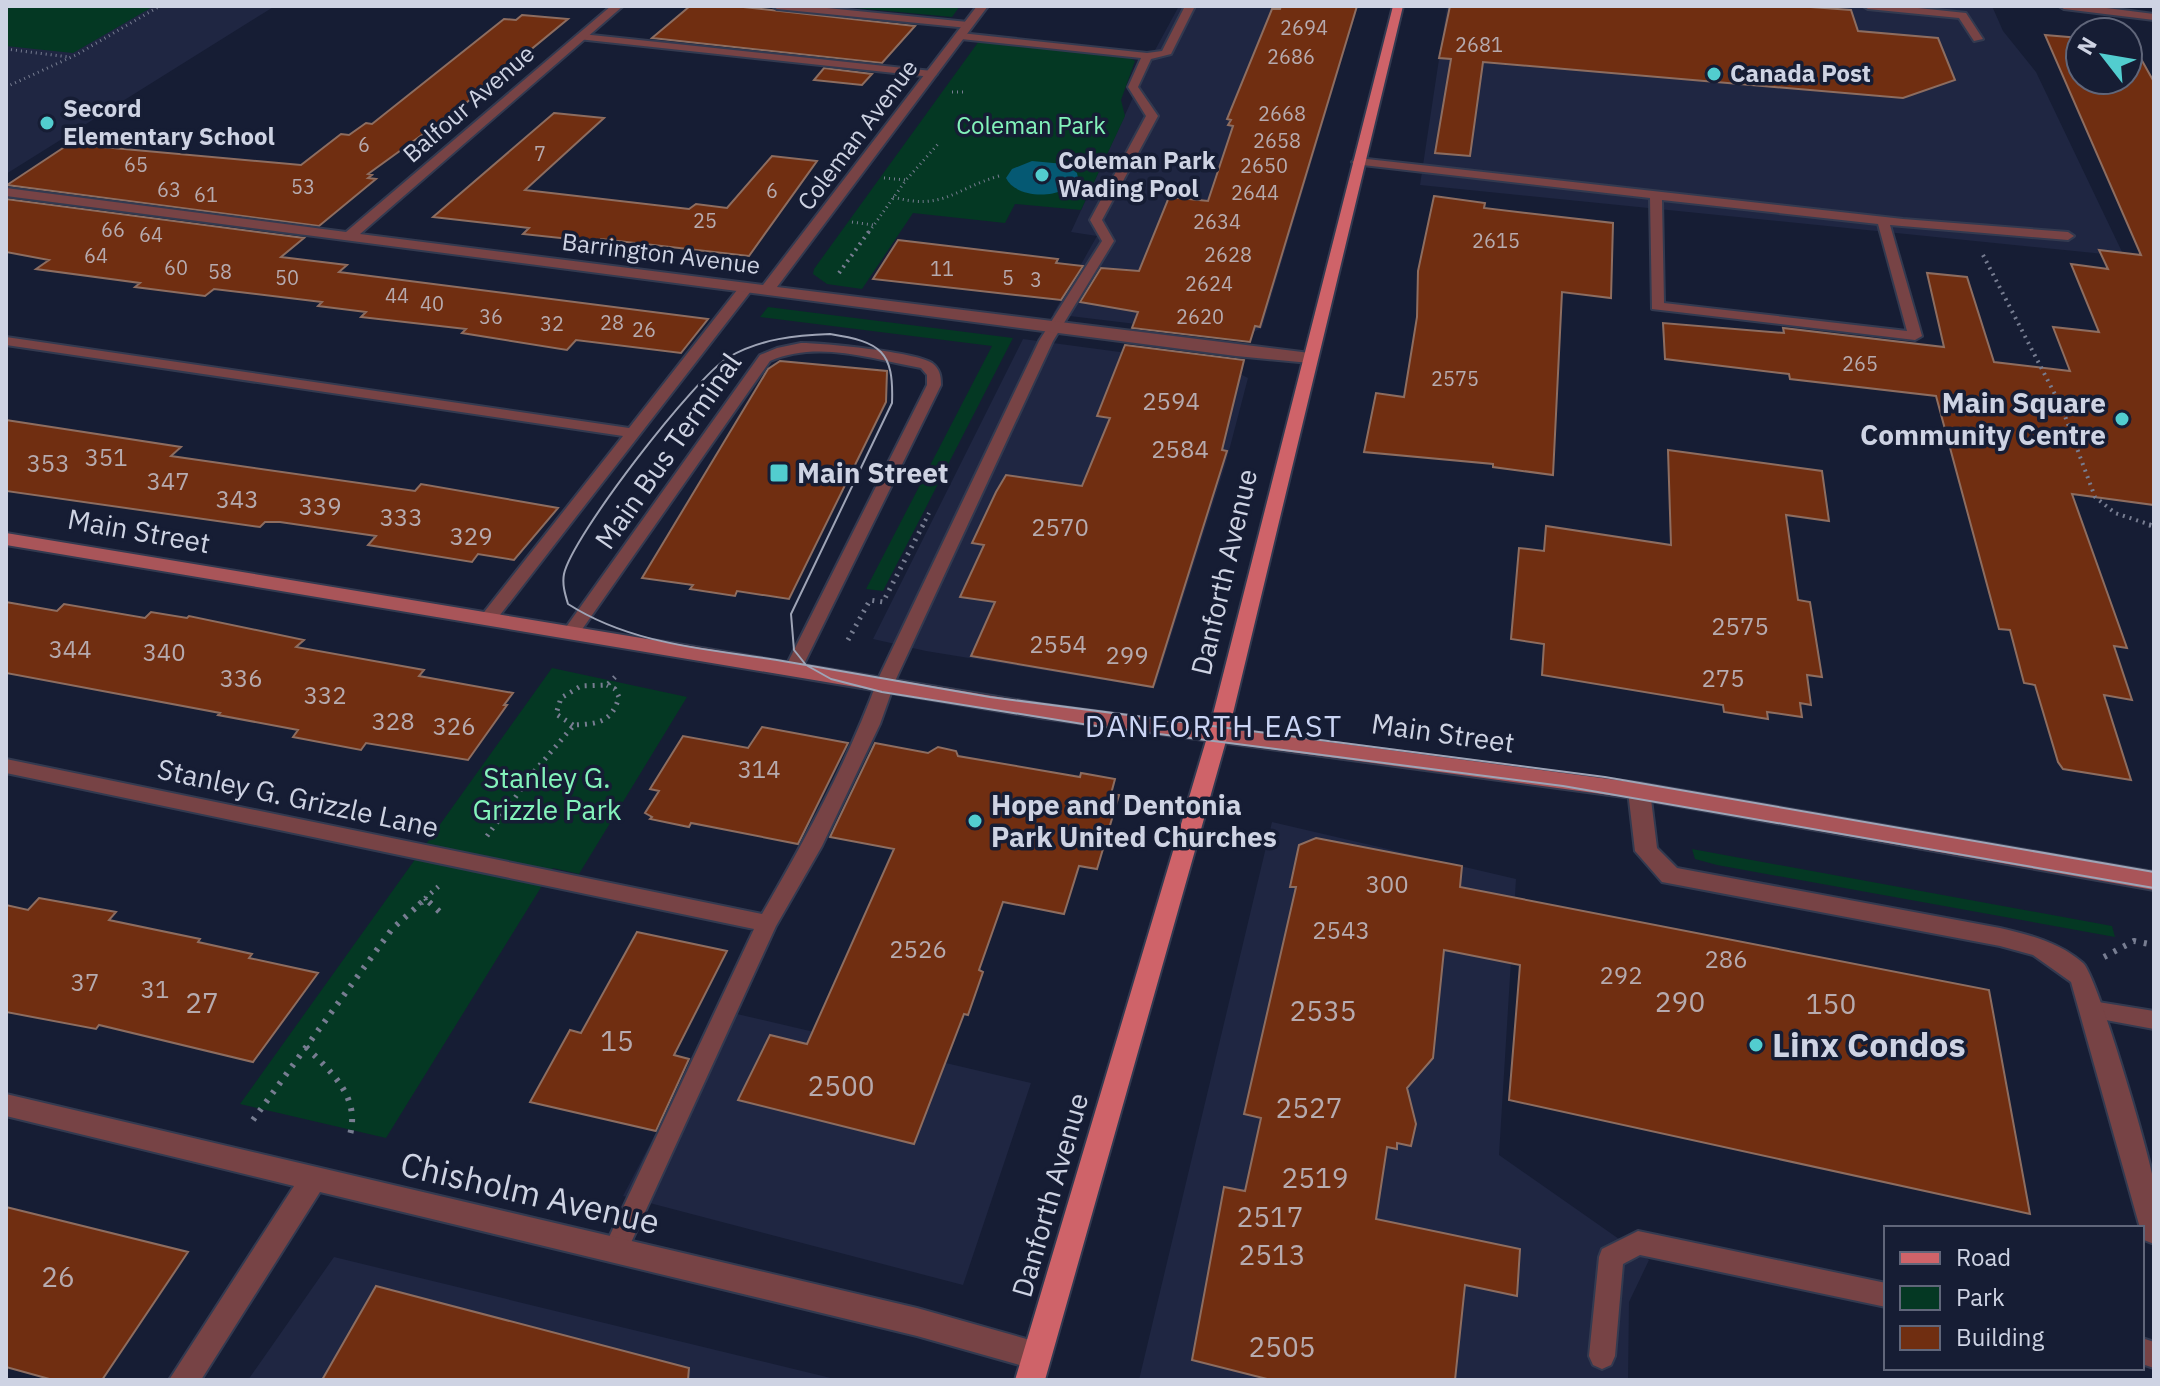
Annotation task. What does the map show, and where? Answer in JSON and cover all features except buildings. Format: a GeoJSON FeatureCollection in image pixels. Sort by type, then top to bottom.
{"type":"FeatureCollection","features":[{"type":"Feature","properties":{"kind":"main road","name":"Danforth Avenue"},"geometry":{"type":"LineString","coordinates":[[1033,1368],[1218,734],[1398,6]]}},
{"type":"Feature","properties":{"kind":"street","name":"Balfour Avenue"},"geometry":{"type":"LineString","coordinates":[[349,236],[582,37],[613,6]]}},
{"type":"Feature","properties":{"kind":"street","name":"Coleman Avenue"},"geometry":{"type":"LineString","coordinates":[[767,290],[983,6]]}},
{"type":"Feature","properties":{"kind":"street"},"geometry":{"type":"LineString","coordinates":[[2064,6],[2154,17]]}},
{"type":"Feature","properties":{"kind":"street","name":"Barrington Avenue"},"geometry":{"type":"LineString","coordinates":[[6,192],[1310,358]]}},
{"type":"Feature","properties":{"kind":"street","name":"Main Street"},"geometry":{"type":"LineString","coordinates":[[6,539],[1041,711],[1639,791],[2154,881]]}},
{"type":"Feature","properties":{"kind":"street"},"geometry":{"type":"LineString","coordinates":[[1639,791],[1646,851],[1670,876],[2000,937],[2040,947],[2077,971],[2092,1010],[2154,1231]]}},
{"type":"Feature","properties":{"kind":"street","name":"Chisholm Avenue"},"geometry":{"type":"LineString","coordinates":[[6,1105],[917,1322],[1033,1368]]}},
{"type":"Feature","properties":{"kind":"street"},"geometry":{"type":"LineString","coordinates":[[184,1380],[314,1178]]}},
{"type":"Feature","properties":{"kind":"lane"},"geometry":{"type":"LineString","coordinates":[[777,6],[1147,56],[1166,54],[1190,6]]}},
{"type":"Feature","properties":{"kind":"lane"},"geometry":{"type":"LineString","coordinates":[[1868,6],[1966,11],[1978,39]]}},
{"type":"Feature","properties":{"kind":"lane"},"geometry":{"type":"LineString","coordinates":[[582,37],[932,74]]}},
{"type":"Feature","properties":{"kind":"lane"},"geometry":{"type":"LineString","coordinates":[[615,1250],[767,923],[812,846],[871,724],[885,685],[1054,327],[1108,241],[1096,220],[1152,116],[1133,87],[1147,56]]}},
{"type":"Feature","properties":{"kind":"lane"},"geometry":{"type":"LineString","coordinates":[[1358,162],[1883,221],[2068,236]]}},
{"type":"Feature","properties":{"kind":"lane"},"geometry":{"type":"LineString","coordinates":[[1656,196],[1657,306],[1915,336],[1883,221]]}},
{"type":"Feature","properties":{"kind":"lane"},"geometry":{"type":"LineString","coordinates":[[487,620],[746,288]]}},
{"type":"Feature","properties":{"kind":"lane"},"geometry":{"type":"LineString","coordinates":[[6,341],[633,433]]}},
{"type":"Feature","properties":{"kind":"lane","name":"Main Bus Terminal"},"geometry":{"type":"LineString","coordinates":[[570,634],[765,358],[788,348],[822,347],[926,365],[934,374],[934,385],[793,670]]}},
{"type":"Feature","properties":{"kind":"lane","name":"Stanley G. Grizzle Lane"},"geometry":{"type":"LineString","coordinates":[[6,766],[767,923]]}},
{"type":"Feature","properties":{"kind":"lane"},"geometry":{"type":"LineString","coordinates":[[2092,1010],[2154,1020]]}},
{"type":"Feature","properties":{"kind":"lane"},"geometry":{"type":"LineString","coordinates":[[1602,1356],[1611,1257],[1638,1243],[1884,1295]]}},
{"type":"Feature","properties":{"kind":"path"},"geometry":{"type":"LineString","coordinates":[[6,87],[70,57],[160,6]]}},
{"type":"Feature","properties":{"kind":"path"},"geometry":{"type":"LineString","coordinates":[[6,49],[70,57]]}},
{"type":"Feature","properties":{"kind":"path"},"geometry":{"type":"LineString","coordinates":[[832,285],[893,197],[939,143]]}},
{"type":"Feature","properties":{"kind":"path"},"geometry":{"type":"LineString","coordinates":[[893,197],[915,203],[944,202],[971,185],[999,176]]}},
{"type":"Feature","properties":{"kind":"path"},"geometry":{"type":"LineString","coordinates":[[876,178],[906,180]]}},
{"type":"Feature","properties":{"kind":"path"},"geometry":{"type":"LineString","coordinates":[[843,221],[873,225]]}},
{"type":"Feature","properties":{"kind":"path"},"geometry":{"type":"LineString","coordinates":[[1975,250],[1983,255],[1989,265],[2039,360],[2062,408],[2095,497],[2106,508],[2124,517],[2154,526]]}},
{"type":"Feature","properties":{"kind":"path"},"geometry":{"type":"LineString","coordinates":[[848,640],[870,600],[883,602],[933,504]]}},
{"type":"Feature","properties":{"kind":"path"},"geometry":{"type":"LineString","coordinates":[[607,685],[615,677]]}},
{"type":"Feature","properties":{"kind":"path"},"geometry":{"type":"LineString","coordinates":[[582,685],[607,685],[616,690],[619,704],[613,714],[596,724],[574,725],[556,714],[560,700],[582,685]]}},
{"type":"Feature","properties":{"kind":"path"},"geometry":{"type":"LineString","coordinates":[[253,1120],[392,929],[491,832],[533,773],[574,725]]}},
{"type":"Feature","properties":{"kind":"path"},"geometry":{"type":"LineString","coordinates":[[425,898],[442,914]]}},
{"type":"Feature","properties":{"kind":"path"},"geometry":{"type":"LineString","coordinates":[[2102,958],[2134,941],[2154,945]]}},
{"type":"Feature","properties":{"kind":"path"},"geometry":{"type":"LineString","coordinates":[[306,1047],[337,1079],[350,1100],[356,1118],[349,1138]]}},
{"type":"Feature","properties":{"kind":"shaded area","name":"Secord Elementary School"},"geometry":{"type":"Polygon","coordinates":[[[6,6],[275,6],[6,174],[6,6]]]}},
{"type":"Feature","properties":{"kind":"shaded area"},"geometry":{"type":"Polygon","coordinates":[[[1179,6],[1358,6],[1262,328],[1236,336],[1053,314],[1097,236],[1071,232],[1154,52],[1179,6]]]}},
{"type":"Feature","properties":{"kind":"shaded area"},"geometry":{"type":"Polygon","coordinates":[[[1447,6],[1992,6],[2003,31],[2036,72],[2124,256],[1420,185],[1447,6]]]}},
{"type":"Feature","properties":{"kind":"shaded area","name":"Coleman Park Wading Pool"},"geometry":{"type":"Polygon","coordinates":[[[1032,161],[1064,164],[1077,173],[1078,178],[1064,190],[1053,193],[1020,191],[1006,178],[1012,169],[1032,161]]]}},
{"type":"Feature","properties":{"kind":"shaded area"},"geometry":{"type":"Polygon","coordinates":[[[1023,339],[1224,366],[1248,378],[1225,466],[1156,684],[1152,688],[926,651],[873,639],[1023,339]]]}},
{"type":"Feature","properties":{"kind":"shaded area"},"geometry":{"type":"Polygon","coordinates":[[[1272,822],[1516,879],[1499,1155],[1649,1260],[1629,1302],[1628,1380],[1139,1380],[1272,822]]]}},
{"type":"Feature","properties":{"kind":"shaded area"},"geometry":{"type":"Polygon","coordinates":[[[720,1010],[1031,1083],[963,1285],[623,1196],[720,1010]]]}},
{"type":"Feature","properties":{"kind":"shaded area"},"geometry":{"type":"Polygon","coordinates":[[[334,1257],[839,1380],[248,1380],[334,1257]]]}},
{"type":"Feature","properties":{"kind":"green space"},"geometry":{"type":"Polygon","coordinates":[[[6,6],[154,6],[73,53],[6,46],[6,6]]]}},
{"type":"Feature","properties":{"kind":"green space"},"geometry":{"type":"Polygon","coordinates":[[[834,6],[960,6],[952,17],[834,6]]]}},
{"type":"Feature","properties":{"kind":"green space","name":"Coleman Park"},"geometry":{"type":"Polygon","coordinates":[[[979,41],[1127,56],[1135,61],[1121,100],[1125,116],[1081,210],[1015,204],[1005,223],[913,213],[862,289],[827,284],[813,274],[814,269],[979,41]]]}},
{"type":"Feature","properties":{"kind":"green space"},"geometry":{"type":"Polygon","coordinates":[[[768,307],[1013,338],[883,591],[866,589],[992,346],[760,317],[768,307]]]}},
{"type":"Feature","properties":{"kind":"green space","name":"Stanley G. Grizzle Park"},"geometry":{"type":"Polygon","coordinates":[[[552,668],[687,697],[579,874],[553,868],[386,1138],[240,1104],[552,668]]]}},
{"type":"Feature","properties":{"kind":"green space"},"geometry":{"type":"Polygon","coordinates":[[[1692,849],[2112,926],[2115,937],[1717,865],[1695,859],[1692,849]]]}},
{"type":"Feature","properties":{"kind":"tram line"},"geometry":{"type":"LineString","coordinates":[[830,334],[861,341],[881,352],[890,371],[892,403],[791,614],[794,650],[806,665],[684,646],[624,631],[568,604],[564,574],[589,527],[637,458],[713,370],[729,357],[766,342],[830,334]]}},
{"type":"Feature","properties":{"kind":"tram line"},"geometry":{"type":"LineString","coordinates":[[806,665],[990,697],[1605,777],[2154,872]]}},
{"type":"Feature","properties":{"kind":"tram line"},"geometry":{"type":"LineString","coordinates":[[806,665],[831,679],[882,692],[1089,725],[1563,786],[2154,888]]}},
{"type":"Feature","properties":{"kind":"place","name":"Canada Post"},"geometry":{"type":"Point","coordinates":[1714,74]}},
{"type":"Feature","properties":{"kind":"place","name":"Secord Elementary School"},"geometry":{"type":"Point","coordinates":[47,123]}},
{"type":"Feature","properties":{"kind":"place","name":"Coleman Park Wading Pool"},"geometry":{"type":"Point","coordinates":[1042,175]}},
{"type":"Feature","properties":{"kind":"place","name":"Main Square Community Centre"},"geometry":{"type":"Point","coordinates":[2122,419]}},
{"type":"Feature","properties":{"kind":"place","name":"Main Street"},"geometry":{"type":"Point","coordinates":[779,473]}},
{"type":"Feature","properties":{"kind":"place","name":"Hope and Dentonia Park United Churches"},"geometry":{"type":"Point","coordinates":[975,821]}},
{"type":"Feature","properties":{"kind":"place","name":"Linx Condos"},"geometry":{"type":"Point","coordinates":[1756,1045]}},
{"type":"Feature","properties":{"kind":"district","name":"DANFORTH EAST"},"geometry":{"type":"Point","coordinates":[1214,727]}}]}
